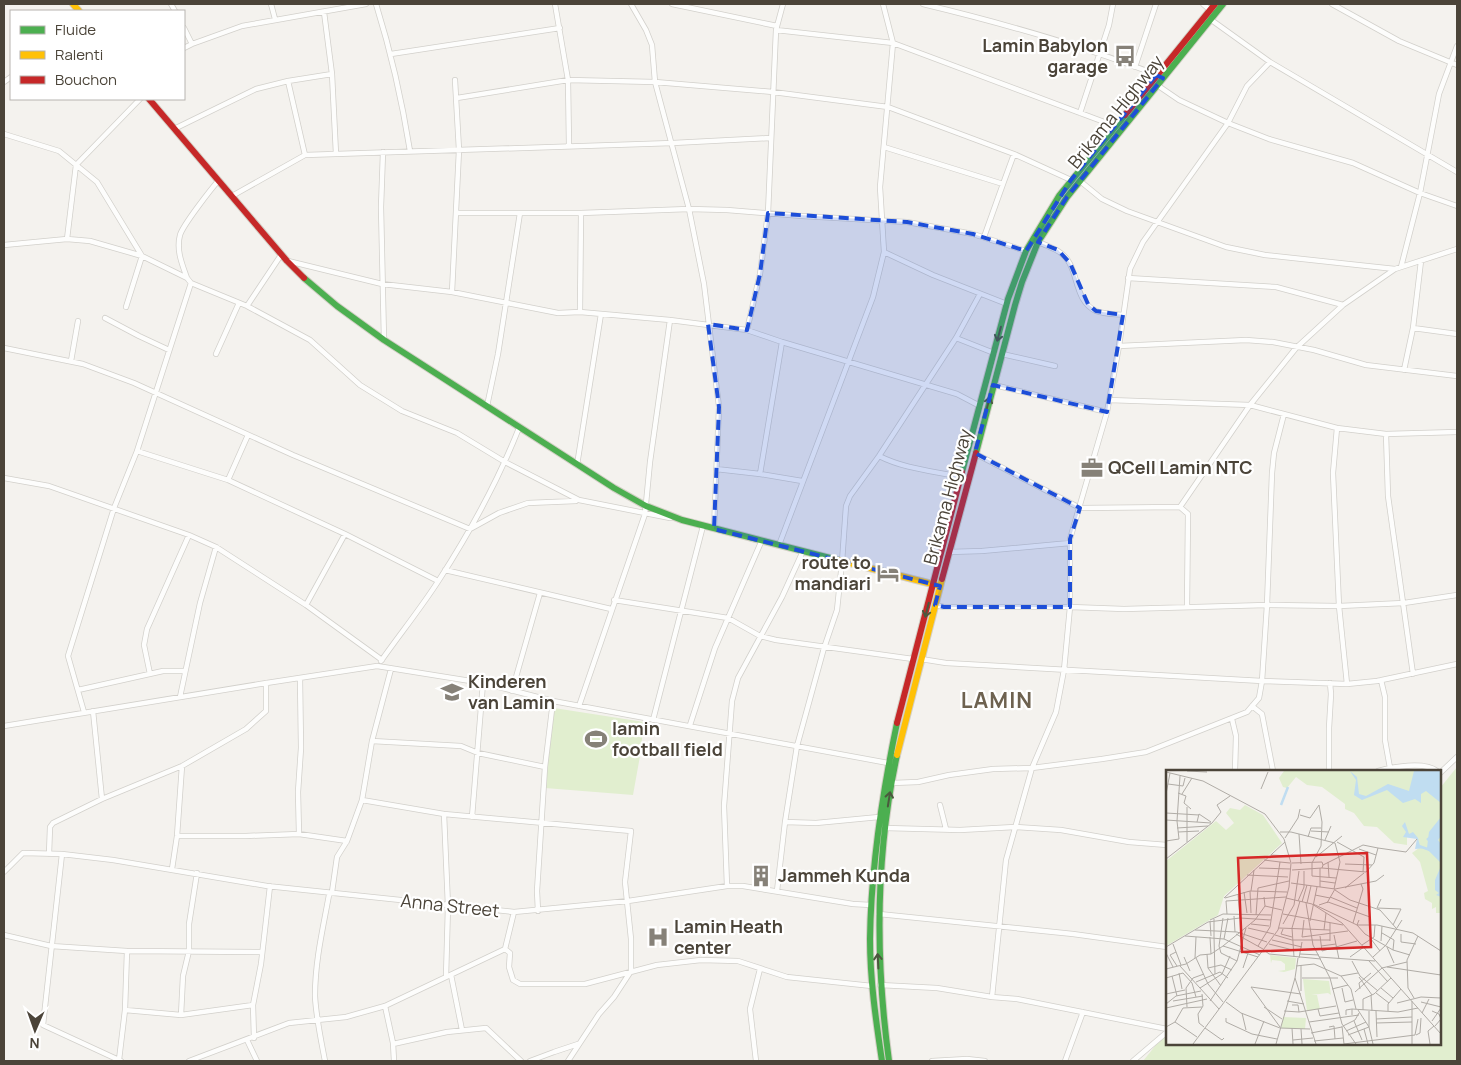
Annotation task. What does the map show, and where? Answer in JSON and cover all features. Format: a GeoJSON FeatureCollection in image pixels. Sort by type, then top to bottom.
{"type":"FeatureCollection","features":[{"type":"Feature","properties":{"kind":"main road","name":"Brikama Highway"},"geometry":{"type":"LineString","coordinates":[[1173,60],[1215,4]]}},
{"type":"Feature","properties":{"kind":"main road","name":"Brikama Highway"},"geometry":{"type":"LineString","coordinates":[[917,659],[937,585],[961,477],[1007,304],[1026,251],[1051,208],[1071,180],[1115,126],[1223,4]]}},
{"type":"Feature","properties":{"kind":"main road","name":"Brikama Highway"},"geometry":{"type":"LineString","coordinates":[[882,1061],[876,985],[874,905],[879,817],[892,764],[899,711],[935,605],[937,585],[949,552],[1019,289],[1038,242],[1067,196],[1157,85],[1159,77]]}},
{"type":"Feature","properties":{"kind":"main road"},"geometry":{"type":"LineString","coordinates":[[151,100],[287,261],[315,288],[384,340],[614,488],[646,506],[682,520],[937,585]]}},
{"type":"Feature","properties":{"kind":"main road","name":"Brikama Highway"},"geometry":{"type":"LineString","coordinates":[[889,1061],[876,985],[877,914],[874,905],[892,783],[892,764]]}},
{"type":"Feature","properties":{"kind":"street"},"geometry":{"type":"LineString","coordinates":[[271,4],[275,19]]}},
{"type":"Feature","properties":{"kind":"street"},"geometry":{"type":"LineString","coordinates":[[185,48],[242,26],[366,4]]}},
{"type":"Feature","properties":{"kind":"street"},"geometry":{"type":"LineString","coordinates":[[376,4],[404,108],[410,151]]}},
{"type":"Feature","properties":{"kind":"street"},"geometry":{"type":"LineString","coordinates":[[555,4],[568,80],[569,146]]}},
{"type":"Feature","properties":{"kind":"street"},"geometry":{"type":"LineString","coordinates":[[630,4],[646,30],[652,45],[655,82],[689,209],[704,284],[718,407],[714,529]]}},
{"type":"Feature","properties":{"kind":"street"},"geometry":{"type":"LineString","coordinates":[[672,4],[776,28],[893,43],[1115,126]]}},
{"type":"Feature","properties":{"kind":"street"},"geometry":{"type":"LineString","coordinates":[[747,330],[760,274],[768,213],[776,28],[784,4]]}},
{"type":"Feature","properties":{"kind":"street"},"geometry":{"type":"LineString","coordinates":[[779,545],[873,297],[884,252],[880,187],[893,43],[883,4]]}},
{"type":"Feature","properties":{"kind":"street"},"geometry":{"type":"LineString","coordinates":[[923,4],[991,20],[1098,54],[1159,77]]}},
{"type":"Feature","properties":{"kind":"street"},"geometry":{"type":"LineString","coordinates":[[1080,113],[1113,4]]}},
{"type":"Feature","properties":{"kind":"street"},"geometry":{"type":"LineString","coordinates":[[1135,67],[1156,4]]}},
{"type":"Feature","properties":{"kind":"street"},"geometry":{"type":"LineString","coordinates":[[1203,4],[1210,10]]}},
{"type":"Feature","properties":{"kind":"street"},"geometry":{"type":"LineString","coordinates":[[1332,4],[1399,40],[1457,65]]}},
{"type":"Feature","properties":{"kind":"street"},"geometry":{"type":"LineString","coordinates":[[324,12],[332,74],[336,154]]}},
{"type":"Feature","properties":{"kind":"street"},"geometry":{"type":"LineString","coordinates":[[1210,19],[1270,62],[1457,172]]}},
{"type":"Feature","properties":{"kind":"street"},"geometry":{"type":"LineString","coordinates":[[391,54],[560,28]]}},
{"type":"Feature","properties":{"kind":"street"},"geometry":{"type":"LineString","coordinates":[[185,30],[192,44]]}},
{"type":"Feature","properties":{"kind":"street"},"geometry":{"type":"LineString","coordinates":[[1401,267],[1420,193],[1439,94],[1457,46]]}},
{"type":"Feature","properties":{"kind":"street"},"geometry":{"type":"LineString","coordinates":[[992,997],[1006,860],[1032,768],[1056,712],[1064,670],[1070,607],[1070,539],[1107,412],[1130,269],[1156,223],[1213,147],[1248,86],[1270,62]]}},
{"type":"Feature","properties":{"kind":"street"},"geometry":{"type":"LineString","coordinates":[[174,129],[256,89],[288,81],[332,74]]}},
{"type":"Feature","properties":{"kind":"street"},"geometry":{"type":"LineString","coordinates":[[452,292],[459,150],[455,80]]}},
{"type":"Feature","properties":{"kind":"street"},"geometry":{"type":"LineString","coordinates":[[457,98],[568,80],[655,82],[773,92],[888,107],[1014,154],[1071,180]]}},
{"type":"Feature","properties":{"kind":"street"},"geometry":{"type":"LineString","coordinates":[[288,81],[304,155]]}},
{"type":"Feature","properties":{"kind":"street"},"geometry":{"type":"LineString","coordinates":[[1157,85],[1179,100],[1228,123],[1269,138],[1353,163],[1420,193],[1457,206]]}},
{"type":"Feature","properties":{"kind":"street"},"geometry":{"type":"LineString","coordinates":[[67,239],[76,165],[139,100]]}},
{"type":"Feature","properties":{"kind":"street"},"geometry":{"type":"LineString","coordinates":[[4,134],[59,151],[97,182],[142,256],[126,307]]}},
{"type":"Feature","properties":{"kind":"street"},"geometry":{"type":"LineString","coordinates":[[232,196],[304,155],[673,144],[770,138]]}},
{"type":"Feature","properties":{"kind":"street"},"geometry":{"type":"LineString","coordinates":[[884,147],[1003,184]]}},
{"type":"Feature","properties":{"kind":"street"},"geometry":{"type":"LineString","coordinates":[[383,152],[381,207],[384,340]]}},
{"type":"Feature","properties":{"kind":"street"},"geometry":{"type":"LineString","coordinates":[[984,237],[1014,154]]}},
{"type":"Feature","properties":{"kind":"street"},"geometry":{"type":"LineString","coordinates":[[219,180],[209,190],[180,234],[180,256],[187,278],[191,283],[246,306],[310,340],[360,385],[402,411],[457,433],[505,462],[579,500],[682,520]]}},
{"type":"Feature","properties":{"kind":"street"},"geometry":{"type":"LineString","coordinates":[[1080,181],[1102,199],[1156,223],[1226,246],[1265,255],[1395,269]]}},
{"type":"Feature","properties":{"kind":"street"},"geometry":{"type":"LineString","coordinates":[[456,213],[580,213],[689,209],[881,220],[907,222],[973,234],[1026,251]]}},
{"type":"Feature","properties":{"kind":"street"},"geometry":{"type":"LineString","coordinates":[[487,406],[498,354],[520,212]]}},
{"type":"Feature","properties":{"kind":"street"},"geometry":{"type":"LineString","coordinates":[[580,213],[580,312]]}},
{"type":"Feature","properties":{"kind":"street"},"geometry":{"type":"LineString","coordinates":[[4,244],[67,239],[90,241],[142,256],[187,278]]}},
{"type":"Feature","properties":{"kind":"street"},"geometry":{"type":"LineString","coordinates":[[1038,242],[1058,250],[1070,262],[1081,295],[1096,311],[1123,315]]}},
{"type":"Feature","properties":{"kind":"street"},"geometry":{"type":"LineString","coordinates":[[1180,507],[1250,405],[1296,348],[1343,305],[1395,269],[1457,249]]}},
{"type":"Feature","properties":{"kind":"street"},"geometry":{"type":"LineString","coordinates":[[884,252],[933,275],[1007,304]]}},
{"type":"Feature","properties":{"kind":"street"},"geometry":{"type":"LineString","coordinates":[[246,306],[281,254]]}},
{"type":"Feature","properties":{"kind":"street"},"geometry":{"type":"LineString","coordinates":[[287,261],[382,284],[452,292],[558,314],[580,312],[708,324],[747,330],[957,394],[980,406]]}},
{"type":"Feature","properties":{"kind":"street"},"geometry":{"type":"LineString","coordinates":[[1404,370],[1414,328],[1421,262]]}},
{"type":"Feature","properties":{"kind":"street"},"geometry":{"type":"LineString","coordinates":[[1128,278],[1276,288],[1343,305]]}},
{"type":"Feature","properties":{"kind":"street"},"geometry":{"type":"LineString","coordinates":[[84,712],[68,656],[114,508],[137,451],[191,283]]}},
{"type":"Feature","properties":{"kind":"street"},"geometry":{"type":"LineString","coordinates":[[776,891],[797,746],[824,648],[837,610],[846,506],[850,496],[879,456],[956,338],[980,294]]}},
{"type":"Feature","properties":{"kind":"street"},"geometry":{"type":"LineString","coordinates":[[216,354],[239,303]]}},
{"type":"Feature","properties":{"kind":"street"},"geometry":{"type":"LineString","coordinates":[[577,465],[602,314]]}},
{"type":"Feature","properties":{"kind":"street"},"geometry":{"type":"LineString","coordinates":[[106,318],[169,350]]}},
{"type":"Feature","properties":{"kind":"street"},"geometry":{"type":"LineString","coordinates":[[578,706],[645,514],[650,462],[670,320]]}},
{"type":"Feature","properties":{"kind":"street"},"geometry":{"type":"LineString","coordinates":[[71,360],[78,321]]}},
{"type":"Feature","properties":{"kind":"street"},"geometry":{"type":"LineString","coordinates":[[1414,328],[1457,334]]}},
{"type":"Feature","properties":{"kind":"street"},"geometry":{"type":"LineString","coordinates":[[956,338],[994,353]]}},
{"type":"Feature","properties":{"kind":"street"},"geometry":{"type":"LineString","coordinates":[[1119,346],[1246,340],[1273,342],[1314,350],[1366,365],[1457,376]]}},
{"type":"Feature","properties":{"kind":"street"},"geometry":{"type":"LineString","coordinates":[[760,474],[782,342]]}},
{"type":"Feature","properties":{"kind":"street"},"geometry":{"type":"LineString","coordinates":[[4,348],[71,360],[100,370],[470,529]]}},
{"type":"Feature","properties":{"kind":"street"},"geometry":{"type":"LineString","coordinates":[[1002,354],[1055,366]]}},
{"type":"Feature","properties":{"kind":"street"},"geometry":{"type":"LineString","coordinates":[[993,384],[1107,412]]}},
{"type":"Feature","properties":{"kind":"street"},"geometry":{"type":"LineString","coordinates":[[1109,400],[1250,405],[1337,428],[1386,434],[1457,432]]}},
{"type":"Feature","properties":{"kind":"street"},"geometry":{"type":"LineString","coordinates":[[892,783],[918,782],[949,775],[994,769],[1032,768],[1146,752],[1247,712],[1259,698],[1262,682],[1272,473],[1274,453],[1284,414]]}},
{"type":"Feature","properties":{"kind":"street"},"geometry":{"type":"LineString","coordinates":[[377,666],[438,582],[470,529],[505,462],[519,428]]}},
{"type":"Feature","properties":{"kind":"street"},"geometry":{"type":"LineString","coordinates":[[1337,428],[1332,473],[1339,606],[1347,684]]}},
{"type":"Feature","properties":{"kind":"street"},"geometry":{"type":"LineString","coordinates":[[1386,434],[1388,496],[1413,674]]}},
{"type":"Feature","properties":{"kind":"street"},"geometry":{"type":"LineString","coordinates":[[228,480],[248,435]]}},
{"type":"Feature","properties":{"kind":"street"},"geometry":{"type":"LineString","coordinates":[[137,451],[228,480],[345,534],[438,582]]}},
{"type":"Feature","properties":{"kind":"street"},"geometry":{"type":"LineString","coordinates":[[975,453],[1080,508],[1180,507],[1188,514],[1187,607]]}},
{"type":"Feature","properties":{"kind":"street"},"geometry":{"type":"LineString","coordinates":[[879,456],[892,463],[906,467],[961,477]]}},
{"type":"Feature","properties":{"kind":"street"},"geometry":{"type":"LineString","coordinates":[[716,469],[760,474],[802,482]]}},
{"type":"Feature","properties":{"kind":"street"},"geometry":{"type":"LineString","coordinates":[[4,478],[49,486],[189,534],[216,547],[306,605],[382,660]]}},
{"type":"Feature","properties":{"kind":"street"},"geometry":{"type":"LineString","coordinates":[[470,529],[499,512],[528,503],[579,500]]}},
{"type":"Feature","properties":{"kind":"street"},"geometry":{"type":"LineString","coordinates":[[653,720],[703,526]]}},
{"type":"Feature","properties":{"kind":"street"},"geometry":{"type":"LineString","coordinates":[[150,674],[144,645],[146,629],[189,534]]}},
{"type":"Feature","properties":{"kind":"street"},"geometry":{"type":"LineString","coordinates":[[306,605],[345,534]]}},
{"type":"Feature","properties":{"kind":"street"},"geometry":{"type":"LineString","coordinates":[[690,725],[715,648],[762,540]]}},
{"type":"Feature","properties":{"kind":"street"},"geometry":{"type":"LineString","coordinates":[[949,552],[1070,543]]}},
{"type":"Feature","properties":{"kind":"street"},"geometry":{"type":"LineString","coordinates":[[180,697],[200,603],[216,547]]}},
{"type":"Feature","properties":{"kind":"street"},"geometry":{"type":"LineString","coordinates":[[727,886],[724,806],[732,701],[738,678],[782,597],[803,551]]}},
{"type":"Feature","properties":{"kind":"street"},"geometry":{"type":"LineString","coordinates":[[445,570],[611,609]]}},
{"type":"Feature","properties":{"kind":"street"},"geometry":{"type":"LineString","coordinates":[[512,690],[540,593]]}},
{"type":"Feature","properties":{"kind":"street"},"geometry":{"type":"LineString","coordinates":[[935,605],[944,607],[1124,609],[1267,605],[1339,606],[1404,603],[1457,595]]}},
{"type":"Feature","properties":{"kind":"street"},"geometry":{"type":"LineString","coordinates":[[614,600],[728,618],[760,636],[824,648],[946,663],[1262,682],[1347,684],[1381,680],[1457,664]]}},
{"type":"Feature","properties":{"kind":"street"},"geometry":{"type":"LineString","coordinates":[[4,726],[93,710],[377,666],[482,683],[578,706],[690,725],[892,764]]}},
{"type":"Feature","properties":{"kind":"street"},"geometry":{"type":"LineString","coordinates":[[325,1061],[315,997],[316,972],[322,929],[332,892],[336,857],[347,841],[362,800],[372,741],[391,668]]}},
{"type":"Feature","properties":{"kind":"street"},"geometry":{"type":"LineString","coordinates":[[78,690],[163,671],[185,671]]}},
{"type":"Feature","properties":{"kind":"street"},"geometry":{"type":"LineString","coordinates":[[299,834],[300,678]]}},
{"type":"Feature","properties":{"kind":"street"},"geometry":{"type":"LineString","coordinates":[[1381,680],[1385,697],[1384,732],[1390,768]]}},
{"type":"Feature","properties":{"kind":"street"},"geometry":{"type":"LineString","coordinates":[[49,854],[50,827],[53,824],[102,799],[182,766],[246,729],[266,711],[266,683]]}},
{"type":"Feature","properties":{"kind":"street"},"geometry":{"type":"LineString","coordinates":[[472,817],[482,683]]}},
{"type":"Feature","properties":{"kind":"street"},"geometry":{"type":"LineString","coordinates":[[1329,770],[1329,728],[1332,694],[1330,683]]}},
{"type":"Feature","properties":{"kind":"street"},"geometry":{"type":"LineString","coordinates":[[538,911],[537,891],[541,822],[553,701]]}},
{"type":"Feature","properties":{"kind":"street"},"geometry":{"type":"LineString","coordinates":[[1252,706],[1262,714],[1273,770]]}},
{"type":"Feature","properties":{"kind":"street"},"geometry":{"type":"LineString","coordinates":[[93,710],[102,799]]}},
{"type":"Feature","properties":{"kind":"street"},"geometry":{"type":"LineString","coordinates":[[1232,718],[1236,736],[1235,770]]}},
{"type":"Feature","properties":{"kind":"street"},"geometry":{"type":"LineString","coordinates":[[372,741],[461,746],[478,753],[545,767]]}},
{"type":"Feature","properties":{"kind":"street"},"geometry":{"type":"LineString","coordinates":[[1440,770],[1457,756]]}},
{"type":"Feature","properties":{"kind":"street"},"geometry":{"type":"LineString","coordinates":[[172,869],[177,836],[182,766]]}},
{"type":"Feature","properties":{"kind":"street"},"geometry":{"type":"LineString","coordinates":[[1382,770],[1418,766],[1432,767],[1436,770]]}},
{"type":"Feature","properties":{"kind":"street"},"geometry":{"type":"LineString","coordinates":[[362,800],[444,814],[631,831],[626,882],[631,939],[631,971],[614,997],[599,1014],[568,1061]]}},
{"type":"Feature","properties":{"kind":"street"},"geometry":{"type":"LineString","coordinates":[[940,806],[946,829]]}},
{"type":"Feature","properties":{"kind":"street"},"geometry":{"type":"LineString","coordinates":[[444,814],[448,906],[448,976],[462,1030]]}},
{"type":"Feature","properties":{"kind":"street"},"geometry":{"type":"LineString","coordinates":[[785,822],[816,823],[879,817]]}},
{"type":"Feature","properties":{"kind":"street"},"geometry":{"type":"LineString","coordinates":[[885,828],[1015,827],[1061,830],[1129,842],[1166,845]]}},
{"type":"Feature","properties":{"kind":"street"},"geometry":{"type":"LineString","coordinates":[[177,836],[299,834],[347,841]]}},
{"type":"Feature","properties":{"kind":"street","name":"Anna Street"},"geometry":{"type":"LineString","coordinates":[[4,872],[23,853],[62,854],[136,863],[270,886],[514,912],[628,901],[727,886],[743,886],[853,904],[874,905]]}},
{"type":"Feature","properties":{"kind":"street"},"geometry":{"type":"LineString","coordinates":[[62,854],[44,1025],[120,1061],[125,1010],[127,951]]}},
{"type":"Feature","properties":{"kind":"street"},"geometry":{"type":"LineString","coordinates":[[181,1015],[183,976],[189,951],[190,924],[197,873]]}},
{"type":"Feature","properties":{"kind":"street"},"geometry":{"type":"LineString","coordinates":[[254,1038],[253,1005],[270,886]]}},
{"type":"Feature","properties":{"kind":"street"},"geometry":{"type":"LineString","coordinates":[[505,949],[514,912]]}},
{"type":"Feature","properties":{"kind":"street"},"geometry":{"type":"LineString","coordinates":[[877,914],[1073,934],[1166,947]]}},
{"type":"Feature","properties":{"kind":"street"},"geometry":{"type":"LineString","coordinates":[[4,935],[51,946],[127,951],[261,952]]}},
{"type":"Feature","properties":{"kind":"street"},"geometry":{"type":"LineString","coordinates":[[505,949],[510,953],[509,967],[512,980],[520,984],[585,984],[631,971],[677,962],[701,960],[738,961],[787,977],[937,988],[1017,999],[1166,1031]]}},
{"type":"Feature","properties":{"kind":"street"},"geometry":{"type":"LineString","coordinates":[[189,1061],[254,1038],[289,1023],[346,1017],[386,1006],[505,949]]}},
{"type":"Feature","properties":{"kind":"street"},"geometry":{"type":"LineString","coordinates":[[756,1061],[750,1009],[760,969]]}},
{"type":"Feature","properties":{"kind":"street"},"geometry":{"type":"LineString","coordinates":[[125,1010],[181,1015],[253,1005]]}},
{"type":"Feature","properties":{"kind":"street"},"geometry":{"type":"LineString","coordinates":[[386,1006],[394,1061]]}},
{"type":"Feature","properties":{"kind":"street"},"geometry":{"type":"LineString","coordinates":[[1066,1061],[1083,1012]]}},
{"type":"Feature","properties":{"kind":"street"},"geometry":{"type":"LineString","coordinates":[[393,1044],[462,1030],[486,1028],[521,1061]]}},
{"type":"Feature","properties":{"kind":"street"},"geometry":{"type":"LineString","coordinates":[[1133,1061],[1166,1032]]}},
{"type":"Feature","properties":{"kind":"street"},"geometry":{"type":"LineString","coordinates":[[247,1040],[257,1061]]}},
{"type":"Feature","properties":{"kind":"street"},"geometry":{"type":"LineString","coordinates":[[530,1061],[579,1044]]}},
{"type":"Feature","properties":{"kind":"street"},"geometry":{"type":"LineString","coordinates":[[932,1061],[967,1059],[983,1061]]}},
{"type":"Feature","properties":{"kind":"highlighted area"},"geometry":{"type":"Polygon","coordinates":[[[1156,75],[1163,78],[1067,197],[1038,242],[1058,250],[1070,263],[1088,304],[1096,311],[1123,315],[1107,412],[993,385],[975,453],[1080,508],[1070,539],[1070,607],[944,607],[935,605],[940,586],[714,529],[719,407],[708,324],[747,330],[760,274],[768,213],[907,222],[973,234],[1026,251],[1071,180],[1156,75]]]}},
{"type":"Feature","properties":{"kind":"green space","name":"lamin football field"},"geometry":{"type":"Polygon","coordinates":[[[554,708],[644,722],[633,795],[545,788],[554,708]]]}},
{"type":"Feature","properties":{"kind":"green space"},"geometry":{"type":"Polygon","coordinates":[[[1457,767],[1457,1061],[1143,1061],[1160,1040],[1166,1036],[1166,1045],[1441,1045],[1441,787],[1457,767]]]}},
{"type":"Feature","properties":{"kind":"traffic: fast"},"geometry":{"type":"LineString","coordinates":[[976,453],[1015,305],[1038,242],[1067,197],[1223,4]]}},
{"type":"Feature","properties":{"kind":"traffic: fast"},"geometry":{"type":"LineString","coordinates":[[962,472],[1008,299],[1026,251],[1059,196],[1125,115]]}},
{"type":"Feature","properties":{"kind":"traffic: fast"},"geometry":{"type":"LineString","coordinates":[[304,278],[337,306],[384,340],[614,488],[646,506],[682,520],[838,560]]}},
{"type":"Feature","properties":{"kind":"traffic: fast"},"geometry":{"type":"LineString","coordinates":[[882,1061],[871,970],[871,912],[878,831],[897,723]]}},
{"type":"Feature","properties":{"kind":"traffic: fast"},"geometry":{"type":"LineString","coordinates":[[889,1061],[881,984],[881,869],[884,831],[897,755]]}},
{"type":"Feature","properties":{"kind":"traffic: slow"},"geometry":{"type":"LineString","coordinates":[[73,4],[78,10]]}},
{"type":"Feature","properties":{"kind":"traffic: slow"},"geometry":{"type":"LineString","coordinates":[[838,560],[936,585]]}},
{"type":"Feature","properties":{"kind":"traffic: slow"},"geometry":{"type":"LineString","coordinates":[[897,755],[942,579]]}},
{"type":"Feature","properties":{"kind":"traffic: jam"},"geometry":{"type":"LineString","coordinates":[[1125,115],[1215,4]]}},
{"type":"Feature","properties":{"kind":"traffic: jam"},"geometry":{"type":"LineString","coordinates":[[150,100],[287,261],[304,278]]}},
{"type":"Feature","properties":{"kind":"traffic: jam"},"geometry":{"type":"LineString","coordinates":[[942,579],[976,453]]}},
{"type":"Feature","properties":{"kind":"traffic: jam"},"geometry":{"type":"LineString","coordinates":[[897,723],[962,472]]}},
{"type":"Feature","properties":{"kind":"place","name":"Lamin Babylon garage"},"geometry":{"type":"Point","coordinates":[1125,56]}},
{"type":"Feature","properties":{"kind":"place","name":"QCell Lamin NTC"},"geometry":{"type":"Point","coordinates":[1092,468]}},
{"type":"Feature","properties":{"kind":"place","name":"route to mandiari"},"geometry":{"type":"Point","coordinates":[888,573]}},
{"type":"Feature","properties":{"kind":"place","name":"Kinderen van Lamin"},"geometry":{"type":"Point","coordinates":[452,692]}},
{"type":"Feature","properties":{"kind":"place","name":"lamin football field"},"geometry":{"type":"Point","coordinates":[596,739]}},
{"type":"Feature","properties":{"kind":"place","name":"Jammeh Kunda"},"geometry":{"type":"Point","coordinates":[761,876]}},
{"type":"Feature","properties":{"kind":"place","name":"Lamin Heath center"},"geometry":{"type":"Point","coordinates":[658,937]}},
{"type":"Feature","properties":{"kind":"district","name":"LAMIN"},"geometry":{"type":"Point","coordinates":[997,700]}}]}
